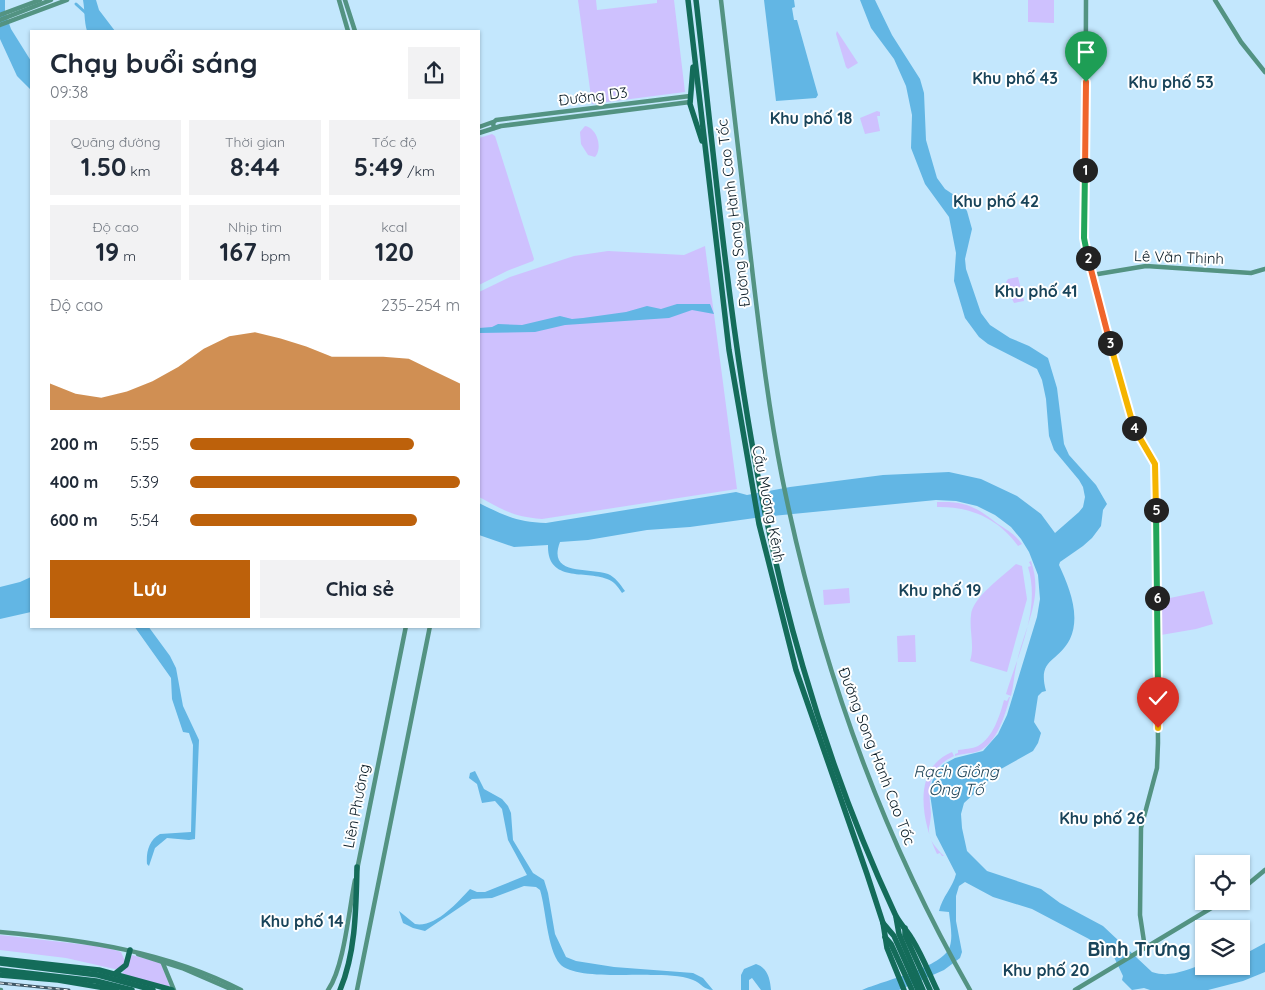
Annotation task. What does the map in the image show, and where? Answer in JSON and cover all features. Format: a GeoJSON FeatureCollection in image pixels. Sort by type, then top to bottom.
{"type":"FeatureCollection","features":[{"type":"Feature","properties":{"kind":"highway"},"geometry":{"type":"LineString","coordinates":[[688,0],[708,168]]}},
{"type":"Feature","properties":{"kind":"highway","name":"Cầu Mương Kênh"},"geometry":{"type":"LineString","coordinates":[[696,0],[743,393],[766,522],[788,616],[803,668],[833,758],[896,917]]}},
{"type":"Feature","properties":{"kind":"highway"},"geometry":{"type":"LineString","coordinates":[[694,48],[690,99],[708,168]]}},
{"type":"Feature","properties":{"kind":"highway","name":"Cầu Mương Kênh"},"geometry":{"type":"LineString","coordinates":[[708,168],[735,394],[759,524],[781,618],[814,724],[862,857],[883,923]]}},
{"type":"Feature","properties":{"kind":"highway"},"geometry":{"type":"LineString","coordinates":[[340,990],[349,960],[354,930],[357,866]]}},
{"type":"Feature","properties":{"kind":"highway"},"geometry":{"type":"LineString","coordinates":[[896,917],[906,928],[937,990]]}},
{"type":"Feature","properties":{"kind":"highway"},"geometry":{"type":"LineString","coordinates":[[896,917],[898,932],[922,990]]}},
{"type":"Feature","properties":{"kind":"highway"},"geometry":{"type":"LineString","coordinates":[[883,923],[885,937],[904,990]]}},
{"type":"Feature","properties":{"kind":"highway"},"geometry":{"type":"LineString","coordinates":[[883,923],[894,936],[930,990]]}},
{"type":"Feature","properties":{"kind":"highway"},"geometry":{"type":"LineString","coordinates":[[906,928],[904,935],[918,990]]}},
{"type":"Feature","properties":{"kind":"highway"},"geometry":{"type":"LineString","coordinates":[[885,937],[891,942],[912,990]]}},
{"type":"Feature","properties":{"kind":"highway"},"geometry":{"type":"LineString","coordinates":[[0,975],[97,978],[116,973],[126,965],[130,950]]}},
{"type":"Feature","properties":{"kind":"highway"},"geometry":{"type":"LineString","coordinates":[[0,959],[153,990]]}},
{"type":"Feature","properties":{"kind":"highway"},"geometry":{"type":"LineString","coordinates":[[0,963],[97,978],[132,990]]}},
{"type":"Feature","properties":{"kind":"highway"},"geometry":{"type":"LineString","coordinates":[[0,970],[97,978],[117,990]]}},
{"type":"Feature","properties":{"kind":"highway"},"geometry":{"type":"LineString","coordinates":[[116,973],[173,990]]}},
{"type":"Feature","properties":{"kind":"main road"},"geometry":{"type":"LineString","coordinates":[[0,15],[40,0]]}},
{"type":"Feature","properties":{"kind":"main road"},"geometry":{"type":"LineString","coordinates":[[0,20],[51,0]]}},
{"type":"Feature","properties":{"kind":"main road"},"geometry":{"type":"LineString","coordinates":[[0,25],[67,0]]}},
{"type":"Feature","properties":{"kind":"main road"},"geometry":{"type":"LineString","coordinates":[[338,0],[348,30]]}},
{"type":"Feature","properties":{"kind":"main road"},"geometry":{"type":"LineString","coordinates":[[345,0],[355,30]]}},
{"type":"Feature","properties":{"kind":"main road","name":"Đường Song Hành Cao Tốc"},"geometry":{"type":"LineString","coordinates":[[721,0],[748,241],[772,423]]}},
{"type":"Feature","properties":{"kind":"main road"},"geometry":{"type":"LineString","coordinates":[[1086,0],[1084,227],[1087,252],[1130,418],[1155,464],[1158,743],[1157,768],[1140,828],[1140,915],[1145,948]]}},
{"type":"Feature","properties":{"kind":"main road"},"geometry":{"type":"LineString","coordinates":[[1215,0],[1241,42],[1265,72]]}},
{"type":"Feature","properties":{"kind":"main road","name":"Đường D3"},"geometry":{"type":"LineString","coordinates":[[494,125],[497,120],[500,124],[690,99]]}},
{"type":"Feature","properties":{"kind":"main road"},"geometry":{"type":"LineString","coordinates":[[480,127],[494,125]]}},
{"type":"Feature","properties":{"kind":"main road"},"geometry":{"type":"LineString","coordinates":[[480,132],[494,125]]}},
{"type":"Feature","properties":{"kind":"main road","name":"Lê Văn Thịnh"},"geometry":{"type":"LineString","coordinates":[[1092,275],[1146,266],[1251,273],[1265,269]]}},
{"type":"Feature","properties":{"kind":"main road","name":"Cầu Mương Kênh"},"geometry":{"type":"LineString","coordinates":[[772,423],[805,578]]}},
{"type":"Feature","properties":{"kind":"main road","name":"Đường Song Hành Cao Tốc"},"geometry":{"type":"LineString","coordinates":[[805,578],[826,652],[869,777],[904,862],[941,937],[969,988]]}},
{"type":"Feature","properties":{"kind":"main road","name":"Liên Phường"},"geometry":{"type":"LineString","coordinates":[[328,990],[340,957],[406,628]]}},
{"type":"Feature","properties":{"kind":"main road"},"geometry":{"type":"LineString","coordinates":[[357,990],[430,628]]}},
{"type":"Feature","properties":{"kind":"main road"},"geometry":{"type":"LineString","coordinates":[[1250,882],[1265,870]]}},
{"type":"Feature","properties":{"kind":"main road"},"geometry":{"type":"LineString","coordinates":[[1075,990],[1208,910]]}},
{"type":"Feature","properties":{"kind":"main road"},"geometry":{"type":"LineString","coordinates":[[0,932],[68,939],[130,950],[193,968],[240,990]]}},
{"type":"Feature","properties":{"kind":"main road"},"geometry":{"type":"LineString","coordinates":[[161,959],[173,990]]}},
{"type":"Feature","properties":{"kind":"main road"},"geometry":{"type":"LineString","coordinates":[[161,959],[233,990]]}},
{"type":"Feature","properties":{"kind":"shaded area"},"geometry":{"type":"Polygon","coordinates":[[[578,0],[596,0],[597,10],[657,3],[657,0],[674,0],[685,92],[592,104],[578,0]]]}},
{"type":"Feature","properties":{"kind":"shaded area"},"geometry":{"type":"Polygon","coordinates":[[[1028,0],[1054,0],[1054,23],[1028,22],[1028,0]]]}},
{"type":"Feature","properties":{"kind":"shaded area"},"geometry":{"type":"Polygon","coordinates":[[[837,31],[858,63],[848,69],[836,34],[837,31]]]}},
{"type":"Feature","properties":{"kind":"shaded area"},"geometry":{"type":"Polygon","coordinates":[[[877,111],[880,112],[880,116],[877,116],[880,131],[865,134],[860,118],[877,111]]]}},
{"type":"Feature","properties":{"kind":"shaded area"},"geometry":{"type":"Polygon","coordinates":[[[585,126],[593,130],[598,139],[599,144],[595,157],[588,155],[581,144],[580,132],[585,126]]]}},
{"type":"Feature","properties":{"kind":"shaded area"},"geometry":{"type":"Polygon","coordinates":[[[492,134],[495,136],[534,259],[480,284],[480,138],[492,134]]]}},
{"type":"Feature","properties":{"kind":"shaded area"},"geometry":{"type":"Polygon","coordinates":[[[705,246],[737,489],[542,519],[509,512],[480,498],[480,292],[510,277],[574,256],[608,251],[684,255],[705,246]]]}},
{"type":"Feature","properties":{"kind":"shaded area"},"geometry":{"type":"Polygon","coordinates":[[[1018,277],[1024,301],[1014,303],[1006,282],[1008,279],[1018,277]]]}},
{"type":"Feature","properties":{"kind":"shaded area"},"geometry":{"type":"Polygon","coordinates":[[[937,502],[964,504],[977,509],[1011,532],[1022,544],[1018,546],[1002,528],[983,516],[961,509],[937,507],[937,502]]]}},
{"type":"Feature","properties":{"kind":"shaded area"},"geometry":{"type":"Polygon","coordinates":[[[1031,561],[1035,587],[1032,612],[1027,628],[1032,599],[1028,567],[1031,566],[1029,562],[1031,561]]]}},
{"type":"Feature","properties":{"kind":"shaded area"},"geometry":{"type":"Polygon","coordinates":[[[1016,564],[1022,566],[1027,599],[1007,672],[970,661],[972,650],[971,615],[973,608],[982,595],[1016,564]]]}},
{"type":"Feature","properties":{"kind":"shaded area"},"geometry":{"type":"Polygon","coordinates":[[[849,588],[850,603],[824,605],[823,590],[849,588]]]}},
{"type":"Feature","properties":{"kind":"shaded area"},"geometry":{"type":"Polygon","coordinates":[[[1204,591],[1213,624],[1161,635],[1160,600],[1204,591]]]}},
{"type":"Feature","properties":{"kind":"shaded area"},"geometry":{"type":"Polygon","coordinates":[[[1027,628],[1022,647],[1018,658],[1020,649],[1027,628]]]}},
{"type":"Feature","properties":{"kind":"shaded area"},"geometry":{"type":"Polygon","coordinates":[[[915,635],[916,662],[898,662],[897,636],[915,635]]]}},
{"type":"Feature","properties":{"kind":"shaded area"},"geometry":{"type":"Polygon","coordinates":[[[1018,658],[1015,670],[1011,696],[1006,694],[1018,658]]]}},
{"type":"Feature","properties":{"kind":"shaded area"},"geometry":{"type":"Polygon","coordinates":[[[1009,697],[1003,720],[991,742],[979,751],[955,756],[958,750],[976,747],[988,738],[998,719],[1004,700],[1007,701],[1009,697]]]}},
{"type":"Feature","properties":{"kind":"shaded area"},"geometry":{"type":"Polygon","coordinates":[[[952,752],[954,756],[939,767],[931,780],[929,833],[924,812],[925,783],[930,771],[939,760],[952,752]]]}},
{"type":"Feature","properties":{"kind":"shaded area"},"geometry":{"type":"Polygon","coordinates":[[[931,840],[944,856],[940,853],[937,854],[931,840]]]}},
{"type":"Feature","properties":{"kind":"shaded area"},"geometry":{"type":"Polygon","coordinates":[[[0,935],[105,947],[121,952],[125,961],[123,968],[119,970],[66,958],[0,950],[0,935]]]}},
{"type":"Feature","properties":{"kind":"shaded area"},"geometry":{"type":"Polygon","coordinates":[[[132,955],[161,963],[170,987],[122,974],[132,955]]]}},
{"type":"Feature","properties":{"kind":"water"},"geometry":{"type":"Polygon","coordinates":[[[0,0],[5,0],[5,12],[11,29],[30,59],[30,89],[17,76],[0,39],[0,0]]]}},
{"type":"Feature","properties":{"kind":"water"},"geometry":{"type":"Polygon","coordinates":[[[83,0],[96,0],[99,10],[114,30],[87,30],[83,0]]]}},
{"type":"Feature","properties":{"kind":"water"},"geometry":{"type":"Polygon","coordinates":[[[764,0],[794,0],[795,7],[792,8],[794,20],[797,20],[818,95],[816,98],[776,101],[764,0]]]}},
{"type":"Feature","properties":{"kind":"water","name":"Rạch Giồng Ông Tố"},"geometry":{"type":"Polygon","coordinates":[[[860,0],[875,0],[892,35],[920,79],[924,93],[926,140],[937,178],[945,189],[957,197],[967,211],[972,229],[965,259],[966,269],[981,313],[990,325],[1048,358],[1057,388],[1064,444],[1069,455],[1096,485],[1107,504],[1103,510],[1101,526],[1092,538],[1060,562],[1059,565],[1072,601],[1074,611],[1073,630],[1065,647],[1046,666],[1044,672],[1046,691],[1038,696],[1034,722],[1041,733],[1038,743],[1033,751],[1001,769],[964,803],[961,814],[967,851],[987,871],[1041,889],[1060,903],[1103,926],[1152,972],[1172,974],[1195,967],[1195,975],[1250,975],[1250,951],[1265,943],[1265,972],[1243,981],[1208,990],[1150,990],[1144,988],[1132,990],[1122,980],[1123,976],[1113,955],[1089,939],[1032,909],[993,897],[965,882],[959,886],[956,896],[956,921],[962,952],[960,958],[944,970],[899,990],[862,990],[925,967],[946,954],[950,946],[949,912],[939,911],[956,874],[936,835],[930,794],[932,782],[936,771],[944,764],[955,758],[983,751],[998,734],[1007,715],[1037,617],[1040,599],[1038,575],[1029,552],[1011,527],[995,515],[977,506],[956,501],[936,500],[762,517],[560,542],[559,560],[564,565],[608,574],[623,588],[625,591],[622,593],[614,583],[607,579],[560,570],[549,557],[548,545],[514,547],[480,535],[480,503],[511,517],[546,523],[736,492],[747,495],[790,487],[883,475],[949,472],[981,479],[1017,496],[1041,514],[1055,533],[1079,512],[1083,507],[1085,497],[1083,487],[1054,450],[1049,436],[1046,399],[1042,380],[1037,369],[988,344],[979,337],[965,318],[954,281],[956,253],[949,217],[925,184],[911,148],[912,115],[906,86],[894,59],[871,28],[860,0]]]}},
{"type":"Feature","properties":{"kind":"water"},"geometry":{"type":"Polygon","coordinates":[[[677,304],[710,304],[714,314],[692,310],[669,318],[565,325],[535,332],[480,333],[480,328],[492,327],[498,324],[522,325],[560,316],[572,319],[583,318],[626,312],[647,306],[661,309],[677,304]]]}},
{"type":"Feature","properties":{"kind":"water"},"geometry":{"type":"Polygon","coordinates":[[[30,577],[30,612],[0,619],[0,587],[30,577]]]}},
{"type":"Feature","properties":{"kind":"water"},"geometry":{"type":"Polygon","coordinates":[[[135,628],[149,628],[170,656],[176,668],[183,706],[199,740],[195,839],[167,838],[155,848],[149,866],[147,864],[147,855],[151,843],[156,837],[160,834],[191,832],[193,745],[189,733],[183,732],[172,699],[171,678],[135,628]]]}},
{"type":"Feature","properties":{"kind":"water"},"geometry":{"type":"Polygon","coordinates":[[[475,771],[484,789],[502,799],[508,806],[511,813],[513,840],[533,873],[544,880],[555,934],[566,957],[576,961],[614,967],[693,973],[703,978],[713,990],[707,989],[696,981],[678,976],[603,975],[567,969],[560,964],[552,949],[540,890],[536,887],[524,886],[492,898],[472,899],[425,931],[403,923],[399,911],[415,924],[423,924],[445,913],[470,889],[477,892],[485,892],[527,875],[508,840],[502,809],[495,801],[482,803],[477,784],[469,778],[470,773],[475,771]]]}},
{"type":"Feature","properties":{"kind":"water"},"geometry":{"type":"Polygon","coordinates":[[[756,964],[766,971],[771,990],[761,990],[752,978],[749,980],[749,990],[741,990],[741,975],[744,969],[756,964]]]}},
{"type":"Feature","properties":{"kind":"waterway"},"geometry":{"type":"LineString","coordinates":[[76,4],[87,14]]}},
{"type":"Feature","properties":{"kind":"railway"},"geometry":{"type":"LineString","coordinates":[[0,983],[69,990]]}},
{"type":"Feature","properties":{"kind":"district","name":"Khu phố 43"},"geometry":{"type":"Point","coordinates":[1015,78]}},
{"type":"Feature","properties":{"kind":"district","name":"Khu phố 53"},"geometry":{"type":"Point","coordinates":[1171,82]}},
{"type":"Feature","properties":{"kind":"district","name":"Khu phố 18"},"geometry":{"type":"Point","coordinates":[811,118]}},
{"type":"Feature","properties":{"kind":"district","name":"Khu phố 42"},"geometry":{"type":"Point","coordinates":[996,201]}},
{"type":"Feature","properties":{"kind":"district","name":"Khu phố 41"},"geometry":{"type":"Point","coordinates":[1036,291]}},
{"type":"Feature","properties":{"kind":"district","name":"Khu phố 19"},"geometry":{"type":"Point","coordinates":[940,590]}},
{"type":"Feature","properties":{"kind":"district","name":"Khu phố 26"},"geometry":{"type":"Point","coordinates":[1102,818]}},
{"type":"Feature","properties":{"kind":"district","name":"Khu phố 14"},"geometry":{"type":"Point","coordinates":[302,921]}},
{"type":"Feature","properties":{"kind":"district","name":"Bình Trưng"},"geometry":{"type":"Point","coordinates":[1139,948]}},
{"type":"Feature","properties":{"kind":"district","name":"Khu phố 20"},"geometry":{"type":"Point","coordinates":[1046,970]}},
{"type":"Feature","properties":{"kind":"route"},"geometry":{"type":"LineString","coordinates":[[1086,82],[1084,238],[1091,272],[1130,418],[1154,461],[1156,470],[1158,728]]}}]}
